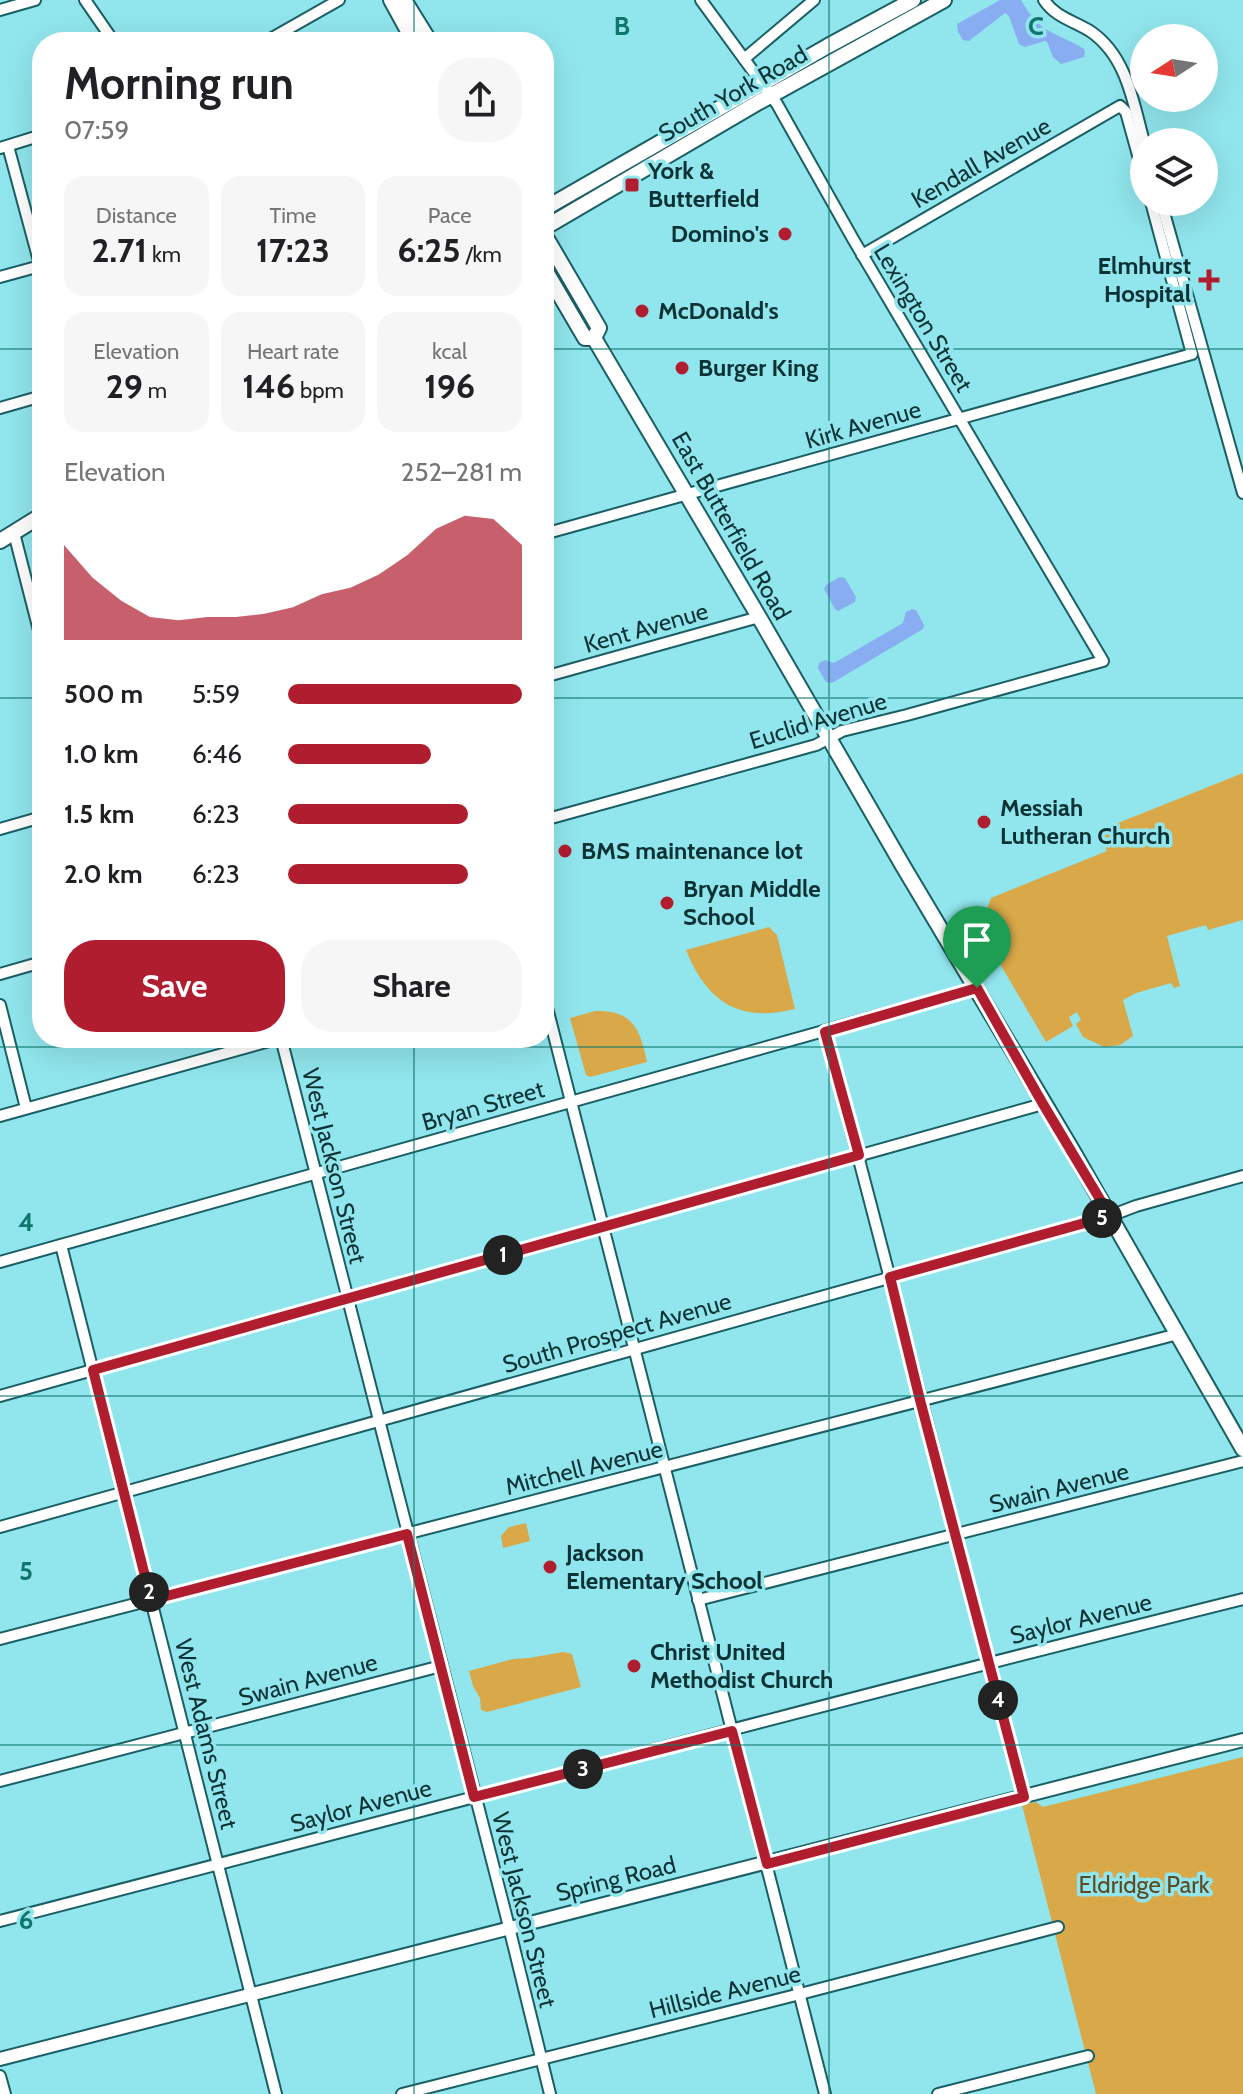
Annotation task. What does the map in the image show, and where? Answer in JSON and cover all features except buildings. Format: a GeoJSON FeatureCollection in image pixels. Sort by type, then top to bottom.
{"type":"FeatureCollection","features":[{"type":"Feature","properties":{"kind":"main road"},"geometry":{"type":"LineString","coordinates":[[391,0],[409,32]]}},
{"type":"Feature","properties":{"kind":"main road"},"geometry":{"type":"LineString","coordinates":[[404,0],[424,32]]}},
{"type":"Feature","properties":{"kind":"main road","name":"South York Road"},"geometry":{"type":"LineString","coordinates":[[554,223],[913,0]]}},
{"type":"Feature","properties":{"kind":"main road","name":"South York Road"},"geometry":{"type":"LineString","coordinates":[[554,204],[767,89],[944,0]]}},
{"type":"Feature","properties":{"kind":"main road"},"geometry":{"type":"LineString","coordinates":[[559,261],[558,244],[563,218]]}},
{"type":"Feature","properties":{"kind":"main road","name":"East Butterfield Road"},"geometry":{"type":"LineString","coordinates":[[554,252],[599,328],[594,338]]}},
{"type":"Feature","properties":{"kind":"main road","name":"East Butterfield Road"},"geometry":{"type":"LineString","coordinates":[[554,285],[585,338],[594,338]]}},
{"type":"Feature","properties":{"kind":"main road","name":"East Butterfield Road"},"geometry":{"type":"LineString","coordinates":[[594,338],[1242,1444]]}},
{"type":"Feature","properties":{"kind":"main road"},"geometry":{"type":"LineString","coordinates":[[0,541],[32,521]]}},
{"type":"Feature","properties":{"kind":"street"},"geometry":{"type":"LineString","coordinates":[[0,10],[35,0]]}},
{"type":"Feature","properties":{"kind":"street"},"geometry":{"type":"LineString","coordinates":[[85,0],[107,32]]}},
{"type":"Feature","properties":{"kind":"street"},"geometry":{"type":"LineString","coordinates":[[283,32],[339,0]]}},
{"type":"Feature","properties":{"kind":"street","name":"Lexington Street"},"geometry":{"type":"LineString","coordinates":[[701,0],[767,89],[1103,661]]}},
{"type":"Feature","properties":{"kind":"street","name":"South York Road"},"geometry":{"type":"LineString","coordinates":[[744,59],[814,0]]}},
{"type":"Feature","properties":{"kind":"street"},"geometry":{"type":"LineString","coordinates":[[1044,0],[1050,10],[1088,30],[1106,44],[1124,70],[1140,128]]}},
{"type":"Feature","properties":{"kind":"street","name":"Kendall Avenue"},"geometry":{"type":"LineString","coordinates":[[862,255],[1120,106],[1126,112],[1130,128]]}},
{"type":"Feature","properties":{"kind":"street"},"geometry":{"type":"LineString","coordinates":[[32,138],[4,147],[32,239]]}},
{"type":"Feature","properties":{"kind":"street","name":"Kirk Avenue"},"geometry":{"type":"LineString","coordinates":[[554,531],[1192,354],[1155,216]]}},
{"type":"Feature","properties":{"kind":"street"},"geometry":{"type":"LineString","coordinates":[[1165,216],[1243,493]]}},
{"type":"Feature","properties":{"kind":"street"},"geometry":{"type":"LineString","coordinates":[[0,277],[32,271]]}},
{"type":"Feature","properties":{"kind":"street"},"geometry":{"type":"LineString","coordinates":[[0,408],[32,399]]}},
{"type":"Feature","properties":{"kind":"street"},"geometry":{"type":"LineString","coordinates":[[14,533],[32,603]]}},
{"type":"Feature","properties":{"kind":"street","name":"Kent Avenue"},"geometry":{"type":"LineString","coordinates":[[554,674],[759,617]]}},
{"type":"Feature","properties":{"kind":"street","name":"Euclid Avenue"},"geometry":{"type":"LineString","coordinates":[[554,817],[816,745],[842,731],[1103,661]]}},
{"type":"Feature","properties":{"kind":"street"},"geometry":{"type":"LineString","coordinates":[[0,829],[32,820]]}},
{"type":"Feature","properties":{"kind":"street"},"geometry":{"type":"LineString","coordinates":[[0,974],[32,965]]}},
{"type":"Feature","properties":{"kind":"street","name":"Bryan Street"},"geometry":{"type":"LineString","coordinates":[[0,1262],[977,988]]}},
{"type":"Feature","properties":{"kind":"street"},"geometry":{"type":"LineString","coordinates":[[0,1005],[26,1108]]}},
{"type":"Feature","properties":{"kind":"street"},"geometry":{"type":"LineString","coordinates":[[825,1032],[1024,1797]]}},
{"type":"Feature","properties":{"kind":"street"},"geometry":{"type":"LineString","coordinates":[[554,1035],[825,2094]]}},
{"type":"Feature","properties":{"kind":"street"},"geometry":{"type":"LineString","coordinates":[[0,1116],[244,1048]]}},
{"type":"Feature","properties":{"kind":"street","name":"West Jackson Street"},"geometry":{"type":"LineString","coordinates":[[283,1048],[550,2094]]}},
{"type":"Feature","properties":{"kind":"street"},"geometry":{"type":"LineString","coordinates":[[0,1396],[1043,1104]]}},
{"type":"Feature","properties":{"kind":"street","name":"South Prospect Avenue"},"geometry":{"type":"LineString","coordinates":[[0,1527],[1243,1176]]}},
{"type":"Feature","properties":{"kind":"street","name":"West Adams Street"},"geometry":{"type":"LineString","coordinates":[[61,1245],[276,2094]]}},
{"type":"Feature","properties":{"kind":"street","name":"Mitchell Avenue"},"geometry":{"type":"LineString","coordinates":[[0,1639],[1178,1334]]}},
{"type":"Feature","properties":{"kind":"street","name":"Swain Avenue"},"geometry":{"type":"LineString","coordinates":[[698,1600],[1243,1461]]}},
{"type":"Feature","properties":{"kind":"street","name":"Saylor Avenue"},"geometry":{"type":"LineString","coordinates":[[0,1921],[1243,1599]]}},
{"type":"Feature","properties":{"kind":"street","name":"Swain Avenue"},"geometry":{"type":"LineString","coordinates":[[0,1781],[441,1666]]}},
{"type":"Feature","properties":{"kind":"street","name":"Spring Road"},"geometry":{"type":"LineString","coordinates":[[0,2059],[1243,1740]]}},
{"type":"Feature","properties":{"kind":"street","name":"Hillside Avenue"},"geometry":{"type":"LineString","coordinates":[[402,2094],[1058,1927]]}},
{"type":"Feature","properties":{"kind":"street"},"geometry":{"type":"LineString","coordinates":[[938,2094],[1088,2056]]}},
{"type":"Feature","properties":{"kind":"street"},"geometry":{"type":"LineString","coordinates":[[0,2076],[5,2094]]}},
{"type":"Feature","properties":{"kind":"green space"},"geometry":{"type":"Polygon","coordinates":[[[1243,773],[1243,920],[1208,930],[1206,925],[1167,936],[1180,986],[1174,988],[1171,983],[1123,1000],[1133,1036],[1120,1045],[1104,1047],[1083,1037],[1076,1024],[1081,1020],[1077,1012],[1069,1017],[1073,1026],[1046,1042],[980,930],[991,898],[1107,851],[1098,831],[1243,773]]]}},
{"type":"Feature","properties":{"kind":"green space"},"geometry":{"type":"Polygon","coordinates":[[[769,927],[777,935],[795,1009],[757,1013],[727,1004],[704,983],[686,950],[769,927]]]}},
{"type":"Feature","properties":{"kind":"green space"},"geometry":{"type":"Polygon","coordinates":[[[595,1011],[618,1014],[633,1024],[647,1062],[590,1077],[586,1075],[570,1018],[595,1011]]]}},
{"type":"Feature","properties":{"kind":"green space"},"geometry":{"type":"Polygon","coordinates":[[[526,1523],[530,1541],[503,1548],[501,1536],[509,1527],[526,1523]]]}},
{"type":"Feature","properties":{"kind":"green space"},"geometry":{"type":"Polygon","coordinates":[[[563,1652],[572,1654],[581,1687],[487,1712],[481,1710],[480,1698],[469,1671],[513,1659],[563,1652]]]}},
{"type":"Feature","properties":{"kind":"green space","name":"Eldridge Park"},"geometry":{"type":"Polygon","coordinates":[[[1243,1757],[1243,2094],[1096,2094],[1022,1805],[1036,1802],[1043,1807],[1243,1757]]]}},
{"type":"Feature","properties":{"kind":"water"},"geometry":{"type":"Polygon","coordinates":[[[1000,0],[1021,0],[1041,26],[1084,49],[1084,57],[1061,64],[1053,57],[1045,41],[1025,47],[1019,44],[1009,16],[1005,13],[969,41],[963,40],[957,24],[1000,0]]]}},
{"type":"Feature","properties":{"kind":"water"},"geometry":{"type":"Polygon","coordinates":[[[840,577],[845,578],[856,597],[855,602],[838,611],[824,589],[840,577]]]}},
{"type":"Feature","properties":{"kind":"water"},"geometry":{"type":"Polygon","coordinates":[[[916,610],[923,629],[832,683],[826,682],[818,668],[819,663],[825,660],[834,663],[903,623],[906,612],[916,610]]]}},
{"type":"Feature","properties":{"kind":"place","name":"York & Butterfield"},"geometry":{"type":"Point","coordinates":[632,185]}},
{"type":"Feature","properties":{"kind":"place","name":"Domino's"},"geometry":{"type":"Point","coordinates":[785,234]}},
{"type":"Feature","properties":{"kind":"place","name":"Elmhurst Hospital"},"geometry":{"type":"Point","coordinates":[1209,280]}},
{"type":"Feature","properties":{"kind":"place","name":"McDonald's"},"geometry":{"type":"Point","coordinates":[642,311]}},
{"type":"Feature","properties":{"kind":"place","name":"Burger King"},"geometry":{"type":"Point","coordinates":[682,368]}},
{"type":"Feature","properties":{"kind":"place","name":"Messiah Lutheran Church"},"geometry":{"type":"Point","coordinates":[984,822]}},
{"type":"Feature","properties":{"kind":"place","name":"BMS maintenance lot"},"geometry":{"type":"Point","coordinates":[565,851]}},
{"type":"Feature","properties":{"kind":"place","name":"Bryan Middle School"},"geometry":{"type":"Point","coordinates":[667,903]}},
{"type":"Feature","properties":{"kind":"place","name":"Jackson Elementary School"},"geometry":{"type":"Point","coordinates":[550,1567]}},
{"type":"Feature","properties":{"kind":"place","name":"Christ United Methodist Church"},"geometry":{"type":"Point","coordinates":[634,1666]}},
{"type":"Feature","properties":{"kind":"route"},"geometry":{"type":"LineString","coordinates":[[977,988],[1110,1216],[890,1277],[1024,1797],[767,1864],[732,1731],[474,1797],[407,1534],[151,1600],[93,1370],[859,1155],[825,1032],[977,988]]}}]}
